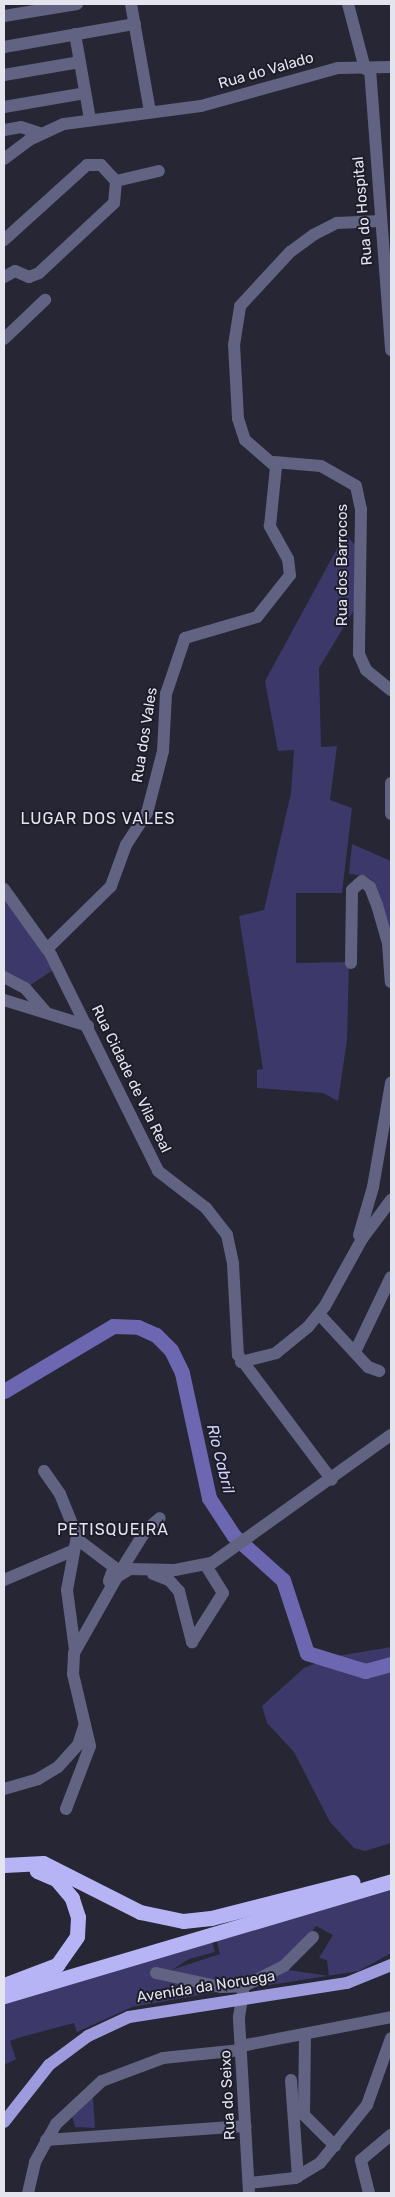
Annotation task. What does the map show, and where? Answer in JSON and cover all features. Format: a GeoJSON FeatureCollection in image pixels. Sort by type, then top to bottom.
{"type":"FeatureCollection","features":[{"type":"Feature","properties":{"kind":"highway"},"geometry":{"type":"LineString","coordinates":[[4,1865],[43,1864],[140,1912],[183,1921],[211,1918],[387,1880]]}},
{"type":"Feature","properties":{"kind":"highway"},"geometry":{"type":"LineString","coordinates":[[4,1874],[33,1871],[56,1879],[72,1898],[78,1927],[72,1947],[57,1965],[4,1985]]}},
{"type":"Feature","properties":{"kind":"highway"},"geometry":{"type":"LineString","coordinates":[[4,1989],[387,1880]]}},
{"type":"Feature","properties":{"kind":"highway"},"geometry":{"type":"LineString","coordinates":[[4,1996],[387,1880]]}},
{"type":"Feature","properties":{"kind":"main road","name":"Avenida da Noruega"},"geometry":{"type":"LineString","coordinates":[[4,2122],[42,2071],[95,2032],[144,2012],[245,1991],[347,1983],[391,1965]]}},
{"type":"Feature","properties":{"kind":"street"},"geometry":{"type":"LineString","coordinates":[[4,16],[77,4]]}},
{"type":"Feature","properties":{"kind":"street"},"geometry":{"type":"LineString","coordinates":[[131,4],[150,112]]}},
{"type":"Feature","properties":{"kind":"street","name":"Rua do Hospital"},"geometry":{"type":"LineString","coordinates":[[348,4],[367,69],[391,350]]}},
{"type":"Feature","properties":{"kind":"street"},"geometry":{"type":"LineString","coordinates":[[4,46],[135,24]]}},
{"type":"Feature","properties":{"kind":"street"},"geometry":{"type":"LineString","coordinates":[[75,34],[90,119]]}},
{"type":"Feature","properties":{"kind":"street"},"geometry":{"type":"LineString","coordinates":[[4,75],[80,62]]}},
{"type":"Feature","properties":{"kind":"street","name":"Rua do Valado"},"geometry":{"type":"LineString","coordinates":[[40,133],[90,119],[212,103],[338,68],[367,69],[391,67]]}},
{"type":"Feature","properties":{"kind":"street"},"geometry":{"type":"LineString","coordinates":[[4,107],[85,93]]}},
{"type":"Feature","properties":{"kind":"street"},"geometry":{"type":"LineString","coordinates":[[4,130],[21,127],[40,133]]}},
{"type":"Feature","properties":{"kind":"street"},"geometry":{"type":"LineString","coordinates":[[4,159],[40,133]]}},
{"type":"Feature","properties":{"kind":"street"},"geometry":{"type":"LineString","coordinates":[[4,240],[87,165],[101,165],[116,181],[114,203],[38,273],[29,277],[15,271],[4,277]]}},
{"type":"Feature","properties":{"kind":"street"},"geometry":{"type":"LineString","coordinates":[[116,181],[159,171]]}},
{"type":"Feature","properties":{"kind":"street"},"geometry":{"type":"LineString","coordinates":[[274,462],[252,448],[240,430],[233,363],[240,306],[290,252],[313,235],[337,223],[380,221]]}},
{"type":"Feature","properties":{"kind":"street"},"geometry":{"type":"LineString","coordinates":[[4,339],[45,300]]}},
{"type":"Feature","properties":{"kind":"street","name":"Rua dos Barrocos"},"geometry":{"type":"LineString","coordinates":[[274,462],[321,466],[356,486],[361,509],[359,654],[370,674],[391,690]]}},
{"type":"Feature","properties":{"kind":"street","name":"Rua dos Vales"},"geometry":{"type":"LineString","coordinates":[[47,949],[111,886],[126,845],[147,813],[161,758],[166,694],[185,638],[257,617],[288,580],[288,559],[270,526],[278,475],[274,462]]}},
{"type":"Feature","properties":{"kind":"street"},"geometry":{"type":"LineString","coordinates":[[391,783],[391,814]]}},
{"type":"Feature","properties":{"kind":"street"},"geometry":{"type":"LineString","coordinates":[[351,963],[352,892],[356,882],[371,889],[390,943],[391,982]]}},
{"type":"Feature","properties":{"kind":"street","name":"Rua Cidade de Vila Real"},"geometry":{"type":"LineString","coordinates":[[4,889],[47,949],[88,1026],[158,1171],[206,1208],[227,1235],[233,1264],[235,1344],[241,1362],[332,1480]]}},
{"type":"Feature","properties":{"kind":"street"},"geometry":{"type":"LineString","coordinates":[[4,977],[25,988],[45,1011]]}},
{"type":"Feature","properties":{"kind":"street"},"geometry":{"type":"LineString","coordinates":[[4,1000],[45,1011],[88,1026]]}},
{"type":"Feature","properties":{"kind":"street"},"geometry":{"type":"LineString","coordinates":[[350,1258],[372,1192],[391,1083]]}},
{"type":"Feature","properties":{"kind":"street"},"geometry":{"type":"LineString","coordinates":[[241,1362],[258,1361],[285,1348],[319,1314],[350,1258],[391,1200]]}},
{"type":"Feature","properties":{"kind":"street"},"geometry":{"type":"LineString","coordinates":[[354,1352],[391,1277]]}},
{"type":"Feature","properties":{"kind":"street"},"geometry":{"type":"LineString","coordinates":[[319,1314],[354,1352],[379,1371]]}},
{"type":"Feature","properties":{"kind":"street"},"geometry":{"type":"LineString","coordinates":[[117,1577],[133,1568],[172,1570],[210,1564],[332,1480],[391,1435]]}},
{"type":"Feature","properties":{"kind":"street"},"geometry":{"type":"LineString","coordinates":[[44,1471],[60,1494],[77,1538],[115,1568],[106,1595]]}},
{"type":"Feature","properties":{"kind":"street"},"geometry":{"type":"LineString","coordinates":[[75,1650],[146,1530],[160,1518]]}},
{"type":"Feature","properties":{"kind":"street"},"geometry":{"type":"LineString","coordinates":[[66,1809],[90,1752],[85,1720],[73,1674],[75,1650],[67,1590],[72,1551],[77,1538]]}},
{"type":"Feature","properties":{"kind":"street"},"geometry":{"type":"LineString","coordinates":[[4,1580],[72,1551]]}},
{"type":"Feature","properties":{"kind":"street"},"geometry":{"type":"LineString","coordinates":[[117,1577],[136,1572],[169,1580],[181,1596],[192,1642],[223,1593],[210,1564]]}},
{"type":"Feature","properties":{"kind":"street"},"geometry":{"type":"LineString","coordinates":[[4,1789],[38,1779],[58,1767],[78,1745],[85,1720]]}},
{"type":"Feature","properties":{"kind":"street"},"geometry":{"type":"LineString","coordinates":[[156,1973],[245,1991],[284,1966],[313,1937]]}},
{"type":"Feature","properties":{"kind":"street","name":"Rua do Seixo"},"geometry":{"type":"LineString","coordinates":[[245,1991],[240,2010],[249,2188]]}},
{"type":"Feature","properties":{"kind":"street"},"geometry":{"type":"LineString","coordinates":[[28,2193],[46,2140],[76,2102],[121,2071],[162,2058],[241,2048],[391,2017]]}},
{"type":"Feature","properties":{"kind":"street"},"geometry":{"type":"LineString","coordinates":[[305,2034],[305,2118],[335,2146]]}},
{"type":"Feature","properties":{"kind":"street"},"geometry":{"type":"LineString","coordinates":[[249,2188],[298,2177],[318,2166],[368,2104],[391,2038]]}},
{"type":"Feature","properties":{"kind":"street"},"geometry":{"type":"LineString","coordinates":[[291,2080],[298,2177]]}},
{"type":"Feature","properties":{"kind":"street"},"geometry":{"type":"LineString","coordinates":[[46,2140],[246,2126]]}},
{"type":"Feature","properties":{"kind":"street"},"geometry":{"type":"LineString","coordinates":[[369,2193],[362,2160],[391,2135]]}},
{"type":"Feature","properties":{"kind":"shaded area"},"geometry":{"type":"Polygon","coordinates":[[[345,534],[355,545],[354,610],[319,668],[321,747],[337,746],[330,800],[352,808],[342,893],[296,893],[296,963],[349,962],[347,1040],[338,1101],[323,1093],[257,1088],[257,1070],[263,1069],[239,916],[264,910],[291,793],[294,750],[278,751],[265,681],[345,534]]]}},
{"type":"Feature","properties":{"kind":"shaded area"},"geometry":{"type":"Polygon","coordinates":[[[352,844],[391,861],[391,935],[374,882],[366,876],[349,874],[352,844]]]}},
{"type":"Feature","properties":{"kind":"shaded area"},"geometry":{"type":"Polygon","coordinates":[[[4,895],[53,970],[29,986],[4,974],[4,895]]]}},
{"type":"Feature","properties":{"kind":"shaded area"},"geometry":{"type":"Polygon","coordinates":[[[391,1647],[391,1843],[365,1851],[354,1848],[330,1822],[294,1752],[267,1723],[262,1706],[304,1668],[331,1657],[391,1647]]]}},
{"type":"Feature","properties":{"kind":"shaded area"},"geometry":{"type":"Polygon","coordinates":[[[391,1890],[391,1953],[359,1971],[329,1976],[327,1960],[319,1958],[333,1935],[316,1926],[299,1949],[258,1978],[220,1983],[171,1970],[220,1954],[216,1939],[391,1890]]]}},
{"type":"Feature","properties":{"kind":"shaded area"},"geometry":{"type":"Polygon","coordinates":[[[212,1941],[215,1952],[189,1959],[167,1973],[217,1992],[132,2007],[77,2032],[74,2023],[21,2037],[10,2041],[16,2059],[4,2065],[4,2002],[212,1941]]]}},
{"type":"Feature","properties":{"kind":"shaded area"},"geometry":{"type":"Polygon","coordinates":[[[282,1969],[328,1976],[250,1988],[282,1969]]]}},
{"type":"Feature","properties":{"kind":"shaded area"},"geometry":{"type":"Polygon","coordinates":[[[93,2097],[95,2128],[75,2127],[72,2116],[93,2097]]]}},
{"type":"Feature","properties":{"kind":"waterway","name":"Rio Cabril"},"geometry":{"type":"LineString","coordinates":[[4,1391],[113,1326],[138,1327],[156,1335],[171,1350],[182,1373],[209,1498],[234,1536],[283,1580],[307,1653],[365,1671],[391,1664]]}},
{"type":"Feature","properties":{"kind":"district","name":"LUGAR DOS VALES"},"geometry":{"type":"Point","coordinates":[98,819]}},
{"type":"Feature","properties":{"kind":"district","name":"PETISQUEIRA"},"geometry":{"type":"Point","coordinates":[113,1530]}}]}
